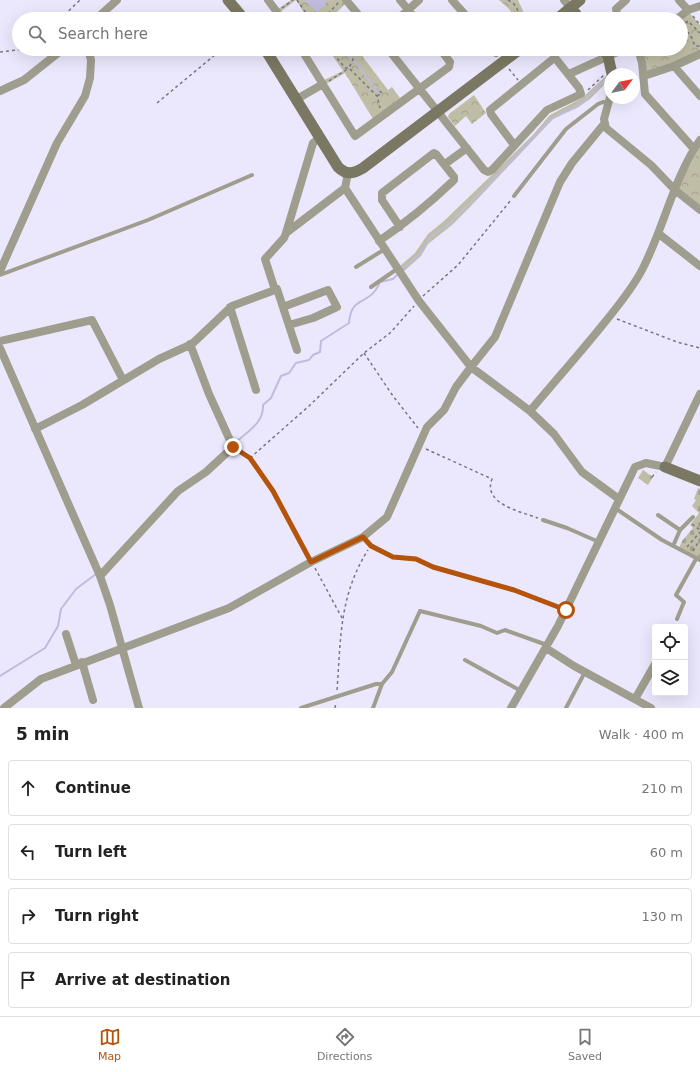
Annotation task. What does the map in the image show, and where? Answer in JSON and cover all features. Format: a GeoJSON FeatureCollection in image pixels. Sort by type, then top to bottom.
{"type":"FeatureCollection","features":[{"type":"Feature","properties":{"kind":"street"},"geometry":{"type":"LineString","coordinates":[[104,12],[117,0]]}},
{"type":"Feature","properties":{"kind":"street"},"geometry":{"type":"LineString","coordinates":[[228,0],[238,12]]}},
{"type":"Feature","properties":{"kind":"street"},"geometry":{"type":"LineString","coordinates":[[268,0],[277,12]]}},
{"type":"Feature","properties":{"kind":"street"},"geometry":{"type":"LineString","coordinates":[[346,0],[356,12]]}},
{"type":"Feature","properties":{"kind":"street"},"geometry":{"type":"LineString","coordinates":[[400,0],[408,10],[419,0]]}},
{"type":"Feature","properties":{"kind":"street"},"geometry":{"type":"LineString","coordinates":[[452,0],[463,12]]}},
{"type":"Feature","properties":{"kind":"street"},"geometry":{"type":"LineString","coordinates":[[574,12],[568,4],[580,0]]}},
{"type":"Feature","properties":{"kind":"street"},"geometry":{"type":"LineString","coordinates":[[617,12],[616,9],[626,0]]}},
{"type":"Feature","properties":{"kind":"street"},"geometry":{"type":"LineString","coordinates":[[680,0],[688,10]]}},
{"type":"Feature","properties":{"kind":"street"},"geometry":{"type":"LineString","coordinates":[[686,12],[700,6]]}},
{"type":"Feature","properties":{"kind":"street"},"geometry":{"type":"LineString","coordinates":[[644,76],[674,66],[700,54]]}},
{"type":"Feature","properties":{"kind":"street"},"geometry":{"type":"LineString","coordinates":[[0,91],[24,80],[55,56]]}},
{"type":"Feature","properties":{"kind":"street"},"geometry":{"type":"LineString","coordinates":[[0,271],[57,143],[85,96],[90,78],[90,56]]}},
{"type":"Feature","properties":{"kind":"street"},"geometry":{"type":"LineString","coordinates":[[269,56],[338,167],[348,174],[363,168],[439,112],[511,56]]}},
{"type":"Feature","properties":{"kind":"street"},"geometry":{"type":"LineString","coordinates":[[305,56],[355,136],[383,117],[451,64],[445,56]]}},
{"type":"Feature","properties":{"kind":"street"},"geometry":{"type":"LineString","coordinates":[[394,56],[421,88],[484,170],[488,172],[492,170],[514,144],[550,107],[581,94],[579,88],[556,59],[521,84],[490,110],[491,114],[514,144]]}},
{"type":"Feature","properties":{"kind":"street"},"geometry":{"type":"LineString","coordinates":[[569,74],[599,56]]}},
{"type":"Feature","properties":{"kind":"street"},"geometry":{"type":"LineString","coordinates":[[607,56],[608,68]]}},
{"type":"Feature","properties":{"kind":"street"},"geometry":{"type":"LineString","coordinates":[[640,56],[644,76],[645,94],[694,149]]}},
{"type":"Feature","properties":{"kind":"street"},"geometry":{"type":"LineString","coordinates":[[674,66],[700,96]]}},
{"type":"Feature","properties":{"kind":"street"},"geometry":{"type":"LineString","coordinates":[[297,99],[323,84]]}},
{"type":"Feature","properties":{"kind":"street"},"geometry":{"type":"LineString","coordinates":[[4,708],[41,679],[228,608],[311,562],[363,537],[387,518],[427,427],[444,410],[456,387],[495,337],[560,182],[572,163],[604,124],[608,104]]}},
{"type":"Feature","properties":{"kind":"street"},"geometry":{"type":"LineString","coordinates":[[604,124],[611,132],[651,165],[675,190],[700,210]]}},
{"type":"Feature","properties":{"kind":"street"},"geometry":{"type":"LineString","coordinates":[[275,290],[265,259],[284,238],[313,143],[320,138]]}},
{"type":"Feature","properties":{"kind":"street"},"geometry":{"type":"LineString","coordinates":[[530,411],[610,316],[641,272],[675,190],[694,149],[700,140]]}},
{"type":"Feature","properties":{"kind":"street"},"geometry":{"type":"LineString","coordinates":[[446,164],[467,148]]}},
{"type":"Feature","properties":{"kind":"street"},"geometry":{"type":"LineString","coordinates":[[379,241],[400,227],[421,211],[454,180],[454,177],[446,164],[434,153],[382,193],[382,200],[400,227]]}},
{"type":"Feature","properties":{"kind":"street"},"geometry":{"type":"LineString","coordinates":[[286,233],[345,188],[348,174]]}},
{"type":"Feature","properties":{"kind":"street"},"geometry":{"type":"LineString","coordinates":[[345,188],[419,301],[471,367],[530,411],[554,434],[582,472],[619,499]]}},
{"type":"Feature","properties":{"kind":"street"},"geometry":{"type":"LineString","coordinates":[[658,234],[700,266]]}},
{"type":"Feature","properties":{"kind":"street"},"geometry":{"type":"LineString","coordinates":[[35,429],[82,405],[123,380],[190,344],[230,307],[278,289],[297,350]]}},
{"type":"Feature","properties":{"kind":"street"},"geometry":{"type":"LineString","coordinates":[[283,307],[328,290],[337,307],[313,318],[289,325]]}},
{"type":"Feature","properties":{"kind":"street"},"geometry":{"type":"LineString","coordinates":[[230,307],[256,390]]}},
{"type":"Feature","properties":{"kind":"street"},"geometry":{"type":"LineString","coordinates":[[0,341],[92,320],[123,380]]}},
{"type":"Feature","properties":{"kind":"street"},"geometry":{"type":"LineString","coordinates":[[100,576],[178,490],[206,472],[233,447],[208,394],[190,344]]}},
{"type":"Feature","properties":{"kind":"street"},"geometry":{"type":"LineString","coordinates":[[0,348],[100,576],[139,708]]}},
{"type":"Feature","properties":{"kind":"street"},"geometry":{"type":"LineString","coordinates":[[660,469],[700,394]]}},
{"type":"Feature","properties":{"kind":"street"},"geometry":{"type":"LineString","coordinates":[[511,708],[547,647],[635,467],[639,464],[650,463],[660,469],[700,481]]}},
{"type":"Feature","properties":{"kind":"street"},"geometry":{"type":"LineString","coordinates":[[66,634],[93,700]]}},
{"type":"Feature","properties":{"kind":"street"},"geometry":{"type":"LineString","coordinates":[[547,647],[585,672],[651,708]]}},
{"type":"Feature","properties":{"kind":"street"},"geometry":{"type":"LineString","coordinates":[[635,699],[652,669]]}},
{"type":"Feature","properties":{"kind":"lane"},"geometry":{"type":"LineString","coordinates":[[514,196],[566,130],[598,104],[604,102]]}},
{"type":"Feature","properties":{"kind":"lane"},"geometry":{"type":"LineString","coordinates":[[0,275],[148,220],[252,175]]}},
{"type":"Feature","properties":{"kind":"lane"},"geometry":{"type":"LineString","coordinates":[[356,266],[384,249]]}},
{"type":"Feature","properties":{"kind":"lane"},"geometry":{"type":"LineString","coordinates":[[371,287],[397,269]]}},
{"type":"Feature","properties":{"kind":"lane"},"geometry":{"type":"LineString","coordinates":[[615,508],[673,546],[698,560],[676,595],[684,602],[677,620]]}},
{"type":"Feature","properties":{"kind":"lane"},"geometry":{"type":"LineString","coordinates":[[658,515],[680,530]]}},
{"type":"Feature","properties":{"kind":"lane"},"geometry":{"type":"LineString","coordinates":[[673,546],[680,530],[693,517]]}},
{"type":"Feature","properties":{"kind":"lane"},"geometry":{"type":"LineString","coordinates":[[543,520],[567,528],[599,543]]}},
{"type":"Feature","properties":{"kind":"lane"},"geometry":{"type":"LineString","coordinates":[[363,537],[371,546],[393,557],[416,559],[433,567],[514,590],[566,610]]}},
{"type":"Feature","properties":{"kind":"lane"},"geometry":{"type":"LineString","coordinates":[[373,708],[382,684],[392,672],[420,611],[481,626],[497,633],[505,630],[547,647]]}},
{"type":"Feature","properties":{"kind":"lane"},"geometry":{"type":"LineString","coordinates":[[465,660],[521,691]]}},
{"type":"Feature","properties":{"kind":"lane"},"geometry":{"type":"LineString","coordinates":[[566,708],[585,672]]}},
{"type":"Feature","properties":{"kind":"lane"},"geometry":{"type":"LineString","coordinates":[[301,708],[336,695],[376,684],[382,684]]}},
{"type":"Feature","properties":{"kind":"path"},"geometry":{"type":"LineString","coordinates":[[67,12],[80,0]]}},
{"type":"Feature","properties":{"kind":"path"},"geometry":{"type":"LineString","coordinates":[[277,12],[293,0]]}},
{"type":"Feature","properties":{"kind":"path"},"geometry":{"type":"LineString","coordinates":[[297,0],[305,12]]}},
{"type":"Feature","properties":{"kind":"path"},"geometry":{"type":"LineString","coordinates":[[330,12],[342,0]]}},
{"type":"Feature","properties":{"kind":"path"},"geometry":{"type":"LineString","coordinates":[[508,0],[514,4],[519,12]]}},
{"type":"Feature","properties":{"kind":"path"},"geometry":{"type":"LineString","coordinates":[[688,10],[700,25]]}},
{"type":"Feature","properties":{"kind":"path"},"geometry":{"type":"LineString","coordinates":[[688,22],[700,33]]}},
{"type":"Feature","properties":{"kind":"path"},"geometry":{"type":"LineString","coordinates":[[688,34],[695,46],[700,46]]}},
{"type":"Feature","properties":{"kind":"path"},"geometry":{"type":"LineString","coordinates":[[0,52],[12,51]]}},
{"type":"Feature","properties":{"kind":"path"},"geometry":{"type":"LineString","coordinates":[[157,103],[214,56]]}},
{"type":"Feature","properties":{"kind":"path"},"geometry":{"type":"LineString","coordinates":[[336,56],[345,68],[349,68],[377,96],[383,117]]}},
{"type":"Feature","properties":{"kind":"path"},"geometry":{"type":"LineString","coordinates":[[323,84],[349,68],[354,56]]}},
{"type":"Feature","properties":{"kind":"path"},"geometry":{"type":"LineString","coordinates":[[507,67],[521,84]]}},
{"type":"Feature","properties":{"kind":"path"},"geometry":{"type":"LineString","coordinates":[[581,94],[586,92],[604,77]]}},
{"type":"Feature","properties":{"kind":"path"},"geometry":{"type":"LineString","coordinates":[[377,96],[382,92],[378,89]]}},
{"type":"Feature","properties":{"kind":"path"},"geometry":{"type":"LineString","coordinates":[[250,458],[309,406],[364,353],[390,333],[419,301],[458,265],[514,196]]}},
{"type":"Feature","properties":{"kind":"path"},"geometry":{"type":"LineString","coordinates":[[610,316],[677,342],[700,348]]}},
{"type":"Feature","properties":{"kind":"path"},"geometry":{"type":"LineString","coordinates":[[364,353],[393,396],[423,435]]}},
{"type":"Feature","properties":{"kind":"path"},"geometry":{"type":"LineString","coordinates":[[418,446],[492,479],[492,491],[495,498],[506,507],[543,520]]}},
{"type":"Feature","properties":{"kind":"path"},"geometry":{"type":"LineString","coordinates":[[233,447],[250,458],[273,491],[342,618]]}},
{"type":"Feature","properties":{"kind":"path"},"geometry":{"type":"LineString","coordinates":[[652,477],[660,469]]}},
{"type":"Feature","properties":{"kind":"path"},"geometry":{"type":"LineString","coordinates":[[686,549],[700,532],[688,522]]}},
{"type":"Feature","properties":{"kind":"path"},"geometry":{"type":"LineString","coordinates":[[692,553],[699,541]]}},
{"type":"Feature","properties":{"kind":"path"},"geometry":{"type":"LineString","coordinates":[[336,695],[342,618],[354,577],[371,546]]}},
{"type":"Feature","properties":{"kind":"green space"},"geometry":{"type":"Polygon","coordinates":[[[291,0],[296,0],[280,12],[278,9],[291,0]]]}},
{"type":"Feature","properties":{"kind":"green space"},"geometry":{"type":"Polygon","coordinates":[[[296,0],[343,0],[346,3],[337,12],[304,12],[296,0]]]}},
{"type":"Feature","properties":{"kind":"green space"},"geometry":{"type":"Polygon","coordinates":[[[499,0],[518,0],[524,12],[511,12],[499,0]]]}},
{"type":"Feature","properties":{"kind":"green space"},"geometry":{"type":"Polygon","coordinates":[[[688,11],[700,25],[700,53],[650,73],[645,71],[642,56],[688,56],[688,11]]]}},
{"type":"Feature","properties":{"kind":"green space"},"geometry":{"type":"Polygon","coordinates":[[[333,56],[363,56],[388,90],[392,87],[400,98],[373,119],[345,73],[326,84],[324,80],[343,71],[333,56]]]}},
{"type":"Feature","properties":{"kind":"green space"},"geometry":{"type":"Polygon","coordinates":[[[604,78],[604,85],[590,99],[577,108],[554,118],[469,208],[452,225],[428,244],[421,256],[403,272],[400,266],[415,253],[428,234],[444,221],[532,136],[550,115],[582,98],[604,78]]]}},
{"type":"Feature","properties":{"kind":"green space"},"geometry":{"type":"Polygon","coordinates":[[[474,95],[486,113],[472,124],[466,116],[455,126],[448,117],[449,114],[474,95]]]}},
{"type":"Feature","properties":{"kind":"green space"},"geometry":{"type":"Polygon","coordinates":[[[700,147],[700,206],[679,189],[679,185],[700,147]]]}},
{"type":"Feature","properties":{"kind":"green space"},"geometry":{"type":"Polygon","coordinates":[[[643,470],[653,477],[648,485],[638,478],[643,470]]]}},
{"type":"Feature","properties":{"kind":"green space"},"geometry":{"type":"Polygon","coordinates":[[[698,488],[700,489],[700,558],[679,548],[682,541],[693,528],[690,525],[699,513],[692,506],[696,500],[694,499],[698,488]]]}},
{"type":"Feature","properties":{"kind":"shaded area"},"geometry":{"type":"Polygon","coordinates":[[[304,0],[327,0],[324,7],[316,11],[304,0]]]}},
{"type":"Feature","properties":{"kind":"waterway"},"geometry":{"type":"LineString","coordinates":[[349,56],[357,64],[378,92]]}},
{"type":"Feature","properties":{"kind":"waterway"},"geometry":{"type":"LineString","coordinates":[[402,269],[418,256],[432,236],[448,225],[551,119],[581,104],[604,81]]}},
{"type":"Feature","properties":{"kind":"waterway"},"geometry":{"type":"LineString","coordinates":[[234,444],[257,423],[263,412],[263,405],[271,398],[281,376],[289,373],[296,363],[309,360],[313,355],[320,352],[321,341],[349,323],[350,314],[353,308],[371,295],[376,290],[380,282],[393,279],[398,274]]}},
{"type":"Feature","properties":{"kind":"waterway"},"geometry":{"type":"LineString","coordinates":[[0,676],[45,648],[58,626],[61,609],[76,589],[96,574]]}},
{"type":"Feature","properties":{"kind":"route"},"geometry":{"type":"LineString","coordinates":[[233,447],[250,458],[273,491],[311,562],[363,537],[371,546],[393,557],[416,559],[433,567],[456,572],[514,590],[566,610]]}}]}
